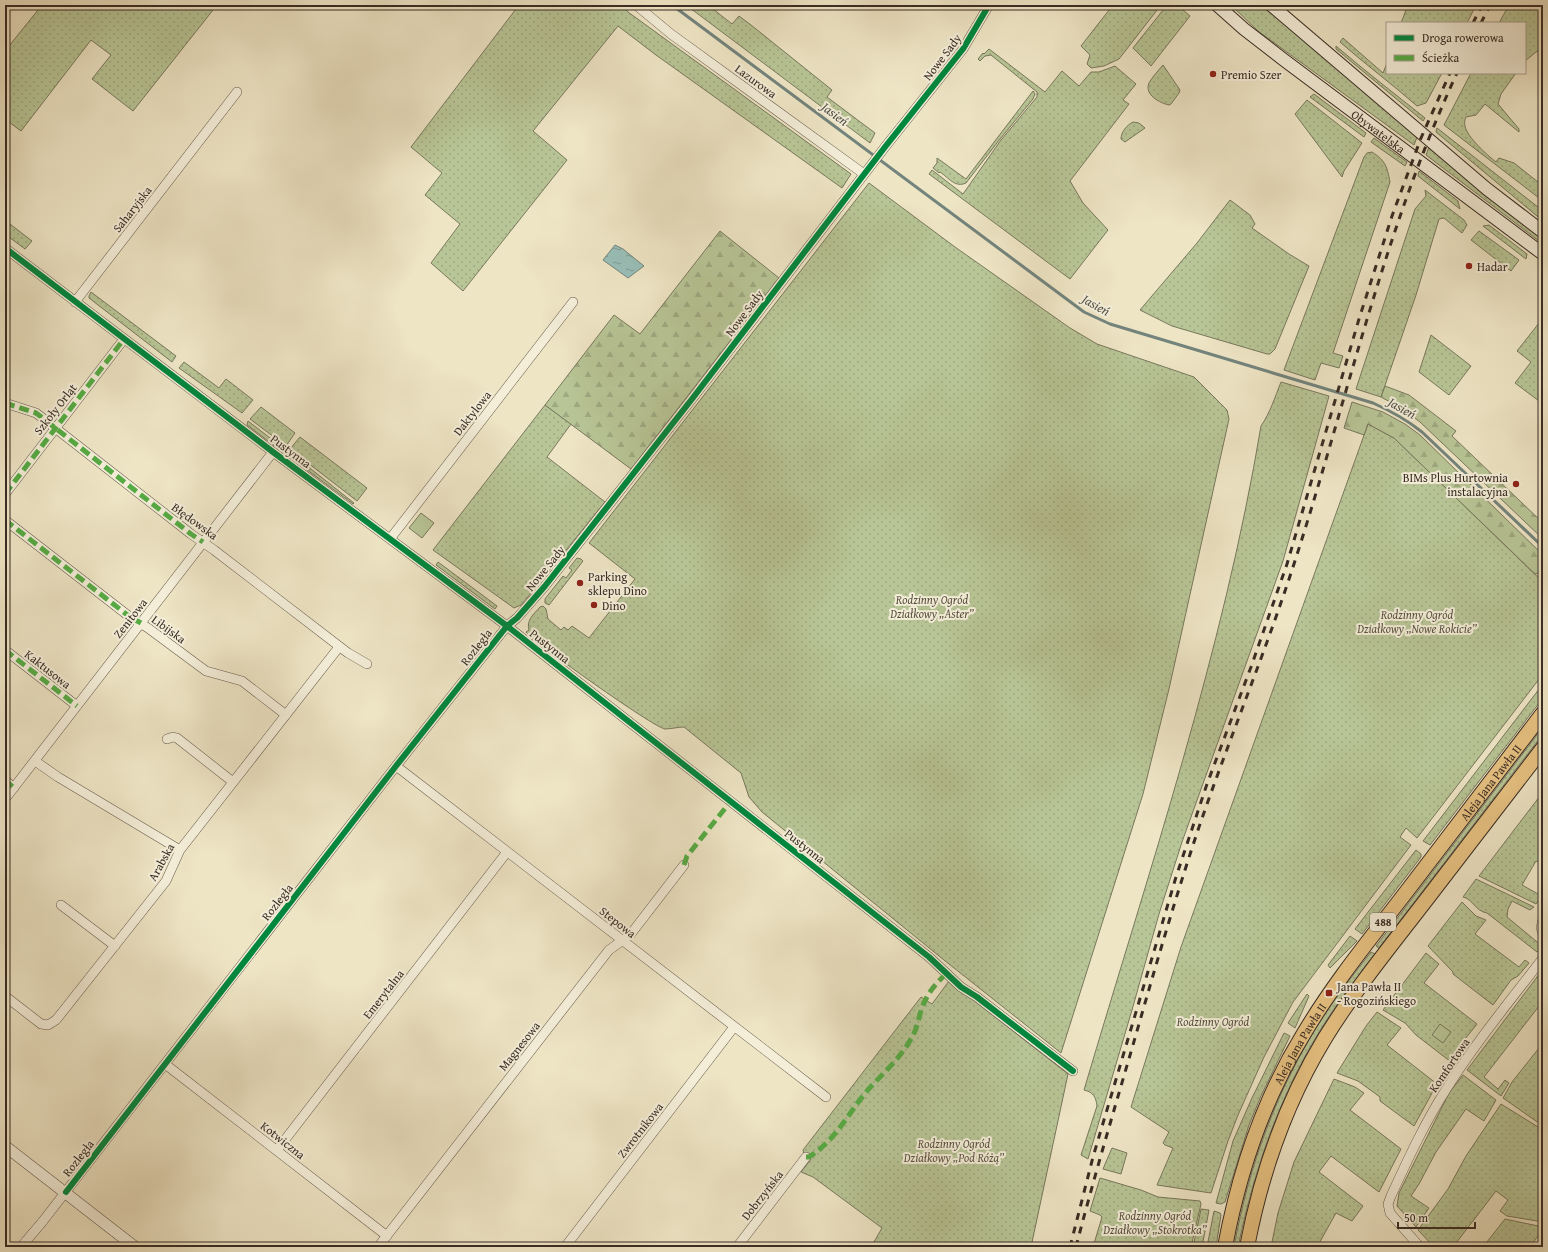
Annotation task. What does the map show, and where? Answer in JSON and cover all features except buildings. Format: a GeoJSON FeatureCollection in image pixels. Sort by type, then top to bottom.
{"type":"FeatureCollection","features":[{"type":"Feature","properties":{"kind":"main road","name":"Obywatelska"},"geometry":{"type":"LineString","coordinates":[[1216,5],[1284,60],[1543,254]]}},
{"type":"Feature","properties":{"kind":"main road","name":"Obywatelska"},"geometry":{"type":"LineString","coordinates":[[1271,5],[1487,189],[1543,232]]}},
{"type":"Feature","properties":{"kind":"main road","name":"Aleja Jana Pawła II"},"geometry":{"type":"LineString","coordinates":[[1225,1247],[1236,1197],[1252,1143],[1276,1086],[1303,1034],[1344,972],[1543,713]]}},
{"type":"Feature","properties":{"kind":"main road","name":"Aleja Jana Pawła II"},"geometry":{"type":"LineString","coordinates":[[1247,1247],[1260,1189],[1275,1143],[1298,1087],[1320,1045],[1364,981],[1543,748]]}},
{"type":"Feature","properties":{"kind":"street","name":"Lazurowa"},"geometry":{"type":"LineString","coordinates":[[636,5],[671,34],[866,172]]}},
{"type":"Feature","properties":{"kind":"street","name":"Nowe Sady"},"geometry":{"type":"LineString","coordinates":[[507,626],[517,618],[550,581],[692,399],[884,148],[962,50],[989,5]]}},
{"type":"Feature","properties":{"kind":"street","name":"Saharyjska"},"geometry":{"type":"LineString","coordinates":[[76,302],[237,92]]}},
{"type":"Feature","properties":{"kind":"street","name":"Pustynna"},"geometry":{"type":"LineString","coordinates":[[6,251],[507,626],[929,958],[961,987],[977,997],[1073,1071]]}},
{"type":"Feature","properties":{"kind":"street","name":"Daktylowa"},"geometry":{"type":"LineString","coordinates":[[390,539],[573,302]]}},
{"type":"Feature","properties":{"kind":"street","name":"Szkoły Orląt"},"geometry":{"type":"LineString","coordinates":[[5,494],[124,340]]}},
{"type":"Feature","properties":{"kind":"street","name":"Błędowska"},"geometry":{"type":"LineString","coordinates":[[5,403],[36,413],[348,654],[367,664]]}},
{"type":"Feature","properties":{"kind":"street","name":"Zenitowa"},"geometry":{"type":"LineString","coordinates":[[5,799],[273,452]]}},
{"type":"Feature","properties":{"kind":"street","name":"Libijska"},"geometry":{"type":"LineString","coordinates":[[5,520],[130,617],[141,623],[206,671],[242,681],[286,715]]}},
{"type":"Feature","properties":{"kind":"street","name":"Rozległa"},"geometry":{"type":"LineString","coordinates":[[21,1247],[66,1192],[396,766],[507,626]]}},
{"type":"Feature","properties":{"kind":"street","name":"Arabska"},"geometry":{"type":"LineString","coordinates":[[5,996],[41,1024],[48,1025],[56,1020],[166,881],[180,850],[339,647]]}},
{"type":"Feature","properties":{"kind":"street","name":"Kaktusowa"},"geometry":{"type":"LineString","coordinates":[[5,650],[77,706]]}},
{"type":"Feature","properties":{"kind":"street"},"geometry":{"type":"LineString","coordinates":[[166,739],[177,738],[233,782]]}},
{"type":"Feature","properties":{"kind":"street"},"geometry":{"type":"LineString","coordinates":[[35,761],[58,777],[180,850]]}},
{"type":"Feature","properties":{"kind":"street","name":"Stepowa"},"geometry":{"type":"LineString","coordinates":[[396,766],[826,1097]]}},
{"type":"Feature","properties":{"kind":"street"},"geometry":{"type":"LineString","coordinates":[[5,780],[14,788]]}},
{"type":"Feature","properties":{"kind":"street","name":"Emerytalna"},"geometry":{"type":"LineString","coordinates":[[277,1150],[507,852]]}},
{"type":"Feature","properties":{"kind":"street","name":"Magnesowa"},"geometry":{"type":"LineString","coordinates":[[378,1247],[604,956],[611,948],[631,932],[684,865]]}},
{"type":"Feature","properties":{"kind":"street"},"geometry":{"type":"LineString","coordinates":[[61,905],[115,946]]}},
{"type":"Feature","properties":{"kind":"street"},"geometry":{"type":"LineString","coordinates":[[1543,919],[1540,928],[1543,934]]}},
{"type":"Feature","properties":{"kind":"street","name":"Komfortowa"},"geometry":{"type":"LineString","coordinates":[[1420,1247],[1390,1213],[1388,1204],[1390,1196],[1417,1141],[1446,1088],[1493,1022],[1543,958]]}},
{"type":"Feature","properties":{"kind":"street","name":"Zwrotnikowa"},"geometry":{"type":"LineString","coordinates":[[565,1247],[734,1027]]}},
{"type":"Feature","properties":{"kind":"street","name":"Kotwiczna"},"geometry":{"type":"LineString","coordinates":[[165,1064],[387,1236]]}},
{"type":"Feature","properties":{"kind":"street"},"geometry":{"type":"LineString","coordinates":[[5,1146],[136,1247]]}},
{"type":"Feature","properties":{"kind":"street","name":"Dobrzyńska"},"geometry":{"type":"LineString","coordinates":[[737,1247],[806,1157]]}},
{"type":"Feature","properties":{"kind":"green space"},"geometry":{"type":"Polygon","coordinates":[[[42,5],[217,5],[133,111],[92,79],[111,55],[91,40],[21,131],[5,119],[5,51],[42,5]]]}},
{"type":"Feature","properties":{"kind":"green space"},"geometry":{"type":"Polygon","coordinates":[[[519,5],[622,5],[628,12],[851,174],[842,188],[656,55],[618,26],[533,131],[567,160],[463,291],[431,263],[460,224],[425,195],[442,173],[411,147],[519,5]]]}},
{"type":"Feature","properties":{"kind":"green space"},"geometry":{"type":"Polygon","coordinates":[[[686,5],[708,5],[732,24],[739,16],[751,25],[832,90],[827,97],[875,133],[870,143],[686,5]]]}},
{"type":"Feature","properties":{"kind":"green space"},"geometry":{"type":"Polygon","coordinates":[[[1113,5],[1161,5],[1119,59],[1104,66],[1091,68],[1087,64],[1090,55],[1081,46],[1113,5]]]}},
{"type":"Feature","properties":{"kind":"green space"},"geometry":{"type":"Polygon","coordinates":[[[1167,5],[1177,5],[1190,16],[1151,66],[1133,48],[1167,5]]]}},
{"type":"Feature","properties":{"kind":"green space"},"geometry":{"type":"Polygon","coordinates":[[[1231,5],[1262,5],[1417,137],[1414,145],[1258,31],[1231,5]]]}},
{"type":"Feature","properties":{"kind":"green space"},"geometry":{"type":"Polygon","coordinates":[[[1408,5],[1476,5],[1468,22],[1401,22],[1408,5]]]}},
{"type":"Feature","properties":{"kind":"green space"},"geometry":{"type":"Polygon","coordinates":[[[1509,5],[1543,5],[1543,50],[1536,52],[1526,60],[1526,22],[1500,22],[1509,5]]]}},
{"type":"Feature","properties":{"kind":"green space"},"geometry":{"type":"Polygon","coordinates":[[[1343,38],[1383,73],[1386,66],[1386,74],[1441,74],[1426,103],[1417,106],[1340,42],[1343,38]]]}},
{"type":"Feature","properties":{"kind":"green space"},"geometry":{"type":"Polygon","coordinates":[[[1336,46],[1425,118],[1423,121],[1336,49],[1336,46]]]}},
{"type":"Feature","properties":{"kind":"green space"},"geometry":{"type":"Polygon","coordinates":[[[989,49],[1045,92],[1062,71],[1079,86],[1091,72],[1099,72],[1115,66],[1136,84],[1123,100],[1129,104],[1070,181],[1083,203],[1108,230],[1070,279],[929,174],[932,170],[963,194],[1001,140],[1037,97],[1037,92],[991,55],[985,56],[980,61],[978,59],[989,49]]]}},
{"type":"Feature","properties":{"kind":"green space"},"geometry":{"type":"Polygon","coordinates":[[[1163,65],[1180,90],[1169,105],[1154,98],[1148,87],[1150,81],[1163,65]]]}},
{"type":"Feature","properties":{"kind":"green space"},"geometry":{"type":"Polygon","coordinates":[[[1470,74],[1515,74],[1501,94],[1498,104],[1519,129],[1519,132],[1485,104],[1476,115],[1466,117],[1465,125],[1473,140],[1496,162],[1499,158],[1514,163],[1543,186],[1543,201],[1444,125],[1470,74]]]}},
{"type":"Feature","properties":{"kind":"green space"},"geometry":{"type":"Polygon","coordinates":[[[1033,91],[1035,94],[1033,99],[966,183],[955,183],[933,168],[937,163],[937,158],[966,179],[1033,91]]]}},
{"type":"Feature","properties":{"kind":"green space"},"geometry":{"type":"Polygon","coordinates":[[[1314,94],[1366,133],[1364,137],[1310,97],[1314,94]]]}},
{"type":"Feature","properties":{"kind":"green space"},"geometry":{"type":"Polygon","coordinates":[[[1307,100],[1362,143],[1344,171],[1342,177],[1295,114],[1307,100]]]}},
{"type":"Feature","properties":{"kind":"green space"},"geometry":{"type":"Polygon","coordinates":[[[1133,122],[1139,123],[1145,128],[1125,142],[1121,139],[1123,131],[1133,122]]]}},
{"type":"Feature","properties":{"kind":"green space"},"geometry":{"type":"Polygon","coordinates":[[[1437,128],[1543,211],[1543,221],[1436,132],[1437,128]]]}},
{"type":"Feature","properties":{"kind":"green space"},"geometry":{"type":"Polygon","coordinates":[[[1374,138],[1407,162],[1405,166],[1371,142],[1374,138]]]}},
{"type":"Feature","properties":{"kind":"green space"},"geometry":{"type":"Polygon","coordinates":[[[1429,147],[1482,193],[1543,239],[1543,244],[1426,155],[1429,147]]]}},
{"type":"Feature","properties":{"kind":"green space"},"geometry":{"type":"Polygon","coordinates":[[[1372,152],[1383,161],[1388,172],[1390,182],[1333,353],[1343,356],[1339,368],[1321,363],[1315,380],[1284,370],[1364,157],[1367,153],[1372,152]]]}},
{"type":"Feature","properties":{"kind":"green space"},"geometry":{"type":"Polygon","coordinates":[[[1419,171],[1458,201],[1460,209],[1418,176],[1419,171]]]}},
{"type":"Feature","properties":{"kind":"green space","name":"Rodzinny Ogród Działkowy „Aster”"},"geometry":{"type":"Polygon","coordinates":[[[869,183],[955,247],[1070,328],[1097,344],[1194,377],[1227,410],[1229,419],[1169,689],[1143,794],[1061,1053],[762,812],[749,797],[741,773],[684,727],[665,729],[656,725],[550,652],[526,632],[529,630],[528,626],[531,617],[540,607],[543,606],[546,609],[548,619],[561,630],[564,627],[568,630],[572,626],[589,638],[635,579],[589,543],[869,183]]]}},
{"type":"Feature","properties":{"kind":"green space"},"geometry":{"type":"Polygon","coordinates":[[[1425,190],[1464,220],[1467,225],[1462,233],[1444,218],[1439,219],[1416,295],[1381,397],[1356,389],[1415,209],[1426,196],[1425,190]]]}},
{"type":"Feature","properties":{"kind":"green space"},"geometry":{"type":"Polygon","coordinates":[[[1230,200],[1250,215],[1255,224],[1252,228],[1309,266],[1275,349],[1270,354],[1172,326],[1140,310],[1197,243],[1230,200]]]}},
{"type":"Feature","properties":{"kind":"green space"},"geometry":{"type":"Polygon","coordinates":[[[6,221],[32,241],[25,249],[5,234],[6,221]]]}},
{"type":"Feature","properties":{"kind":"green space"},"geometry":{"type":"Polygon","coordinates":[[[1489,225],[1527,254],[1526,259],[1483,226],[1489,225]]]}},
{"type":"Feature","properties":{"kind":"green space"},"geometry":{"type":"Polygon","coordinates":[[[720,231],[779,278],[631,469],[545,405],[614,315],[640,334],[720,231]]]}},
{"type":"Feature","properties":{"kind":"green space"},"geometry":{"type":"Polygon","coordinates":[[[1479,231],[1519,260],[1511,271],[1471,240],[1479,231]]]}},
{"type":"Feature","properties":{"kind":"green space"},"geometry":{"type":"Polygon","coordinates":[[[91,292],[176,356],[172,362],[89,298],[91,292]]]}},
{"type":"Feature","properties":{"kind":"green space"},"geometry":{"type":"Polygon","coordinates":[[[1543,318],[1543,404],[1515,383],[1531,362],[1517,351],[1543,318]]]}},
{"type":"Feature","properties":{"kind":"green space"},"geometry":{"type":"Polygon","coordinates":[[[1431,335],[1471,366],[1449,395],[1419,372],[1431,335]]]}},
{"type":"Feature","properties":{"kind":"green space"},"geometry":{"type":"Polygon","coordinates":[[[184,362],[219,388],[226,379],[253,400],[242,413],[179,368],[184,362]]]}},
{"type":"Feature","properties":{"kind":"green space"},"geometry":{"type":"Polygon","coordinates":[[[1281,382],[1329,396],[1283,561],[1182,842],[1159,914],[1088,1159],[1081,1155],[1097,1106],[1094,1095],[1084,1090],[1183,761],[1226,595],[1245,511],[1261,426],[1270,410],[1281,382]]]}},
{"type":"Feature","properties":{"kind":"green space"},"geometry":{"type":"Polygon","coordinates":[[[1385,386],[1409,395],[1456,431],[1452,436],[1543,523],[1543,539],[1420,422],[1401,408],[1381,397],[1385,386]]]}},
{"type":"Feature","properties":{"kind":"green space"},"geometry":{"type":"Polygon","coordinates":[[[1352,402],[1383,412],[1405,424],[1420,435],[1543,555],[1543,576],[1540,573],[1535,574],[1394,438],[1368,424],[1364,435],[1344,428],[1352,402]]]}},
{"type":"Feature","properties":{"kind":"green space"},"geometry":{"type":"Polygon","coordinates":[[[545,405],[571,424],[547,457],[605,502],[521,605],[514,608],[433,550],[545,405]]]}},
{"type":"Feature","properties":{"kind":"green space"},"geometry":{"type":"Polygon","coordinates":[[[261,407],[295,433],[286,446],[250,419],[261,407]]]}},
{"type":"Feature","properties":{"kind":"green space"},"geometry":{"type":"Polygon","coordinates":[[[248,421],[283,448],[282,450],[247,425],[248,421]]]}},
{"type":"Feature","properties":{"kind":"green space","name":"Rodzinny Ogród Działkowy „Nowe Rokicie”"},"geometry":{"type":"Polygon","coordinates":[[[1368,424],[1394,438],[1543,582],[1543,674],[1417,838],[1406,828],[1400,837],[1411,845],[1293,1002],[1264,1057],[1238,1115],[1211,1193],[1157,1185],[1173,1148],[1163,1143],[1169,1132],[1131,1107],[1181,947],[1368,424]]]}},
{"type":"Feature","properties":{"kind":"green space"},"geometry":{"type":"Polygon","coordinates":[[[300,437],[367,488],[357,501],[290,449],[300,437]]]}},
{"type":"Feature","properties":{"kind":"green space"},"geometry":{"type":"Polygon","coordinates":[[[297,458],[354,503],[353,504],[295,461],[297,458]]]}},
{"type":"Feature","properties":{"kind":"green space"},"geometry":{"type":"Polygon","coordinates":[[[421,513],[434,523],[422,538],[409,528],[421,513]]]}},
{"type":"Feature","properties":{"kind":"green space"},"geometry":{"type":"Polygon","coordinates":[[[577,558],[583,561],[549,605],[545,603],[545,599],[563,576],[566,578],[572,570],[569,568],[577,558]]]}},
{"type":"Feature","properties":{"kind":"green space"},"geometry":{"type":"Polygon","coordinates":[[[438,562],[497,606],[495,609],[436,565],[438,562]]]}},
{"type":"Feature","properties":{"kind":"green space"},"geometry":{"type":"Polygon","coordinates":[[[1543,684],[1543,698],[1430,845],[1423,841],[1543,684]]]}},
{"type":"Feature","properties":{"kind":"green space"},"geometry":{"type":"Polygon","coordinates":[[[1543,727],[1543,734],[1379,948],[1376,946],[1543,727]]]}},
{"type":"Feature","properties":{"kind":"green space"},"geometry":{"type":"Polygon","coordinates":[[[1543,792],[1543,854],[1538,862],[1536,861],[1522,885],[1538,894],[1543,885],[1543,894],[1536,904],[1479,876],[1543,792]]]}},
{"type":"Feature","properties":{"kind":"green space"},"geometry":{"type":"Polygon","coordinates":[[[1416,850],[1421,854],[1421,857],[1362,934],[1355,929],[1416,850]]]}},
{"type":"Feature","properties":{"kind":"green space"},"geometry":{"type":"Polygon","coordinates":[[[1476,879],[1534,907],[1530,910],[1512,901],[1508,909],[1507,917],[1542,946],[1537,952],[1487,913],[1480,910],[1469,900],[1463,897],[1476,879]]]}},
{"type":"Feature","properties":{"kind":"green space"},"geometry":{"type":"Polygon","coordinates":[[[1462,902],[1476,916],[1486,920],[1475,934],[1519,967],[1525,960],[1529,963],[1518,976],[1511,980],[1493,1005],[1453,974],[1453,972],[1428,946],[1462,902]]]}},
{"type":"Feature","properties":{"kind":"green space"},"geometry":{"type":"Polygon","coordinates":[[[1350,936],[1357,941],[1330,968],[1328,965],[1350,936]]]}},
{"type":"Feature","properties":{"kind":"green space"},"geometry":{"type":"Polygon","coordinates":[[[1371,952],[1375,954],[1328,1018],[1297,1072],[1272,1128],[1253,1187],[1238,1247],[1234,1247],[1240,1217],[1257,1157],[1278,1100],[1291,1072],[1322,1018],[1371,952]]]}},
{"type":"Feature","properties":{"kind":"green space"},"geometry":{"type":"Polygon","coordinates":[[[1426,953],[1439,964],[1424,983],[1477,1024],[1465,1039],[1451,1062],[1416,1035],[1405,1023],[1383,1010],[1426,953]]]}},
{"type":"Feature","properties":{"kind":"green space"},"geometry":{"type":"Polygon","coordinates":[[[1543,969],[1543,1001],[1484,1077],[1498,1089],[1505,1080],[1509,1083],[1501,1096],[1467,1070],[1543,969]]]}},
{"type":"Feature","properties":{"kind":"green space","name":"Rodzinny Ogród Działkowy „Pod Różą”"},"geometry":{"type":"Polygon","coordinates":[[[949,981],[1068,1074],[1031,1247],[871,1247],[882,1228],[813,1177],[801,1172],[811,1159],[804,1154],[803,1150],[921,997],[932,1004],[949,981]]]}},
{"type":"Feature","properties":{"kind":"green space"},"geometry":{"type":"Polygon","coordinates":[[[1307,994],[1309,996],[1295,1028],[1288,1023],[1307,994]]]}},
{"type":"Feature","properties":{"kind":"green space"},"geometry":{"type":"Polygon","coordinates":[[[1377,1012],[1401,1028],[1387,1045],[1437,1084],[1414,1126],[1380,1101],[1380,1097],[1358,1081],[1337,1073],[1366,1026],[1377,1012]]]}},
{"type":"Feature","properties":{"kind":"green space"},"geometry":{"type":"Polygon","coordinates":[[[1440,1024],[1451,1032],[1443,1043],[1432,1035],[1440,1024]]]}},
{"type":"Feature","properties":{"kind":"green space"},"geometry":{"type":"Polygon","coordinates":[[[1284,1033],[1290,1036],[1261,1096],[1249,1125],[1225,1202],[1221,1204],[1216,1203],[1233,1141],[1284,1033]]]}},
{"type":"Feature","properties":{"kind":"green space"},"geometry":{"type":"Polygon","coordinates":[[[1543,1043],[1543,1116],[1541,1120],[1543,1121],[1543,1126],[1503,1098],[1512,1082],[1543,1043]]]}},
{"type":"Feature","properties":{"kind":"green space"},"geometry":{"type":"Polygon","coordinates":[[[1463,1075],[1496,1100],[1484,1121],[1466,1109],[1436,1152],[1411,1196],[1429,1208],[1416,1227],[1397,1206],[1399,1193],[1449,1093],[1463,1075]]]}},
{"type":"Feature","properties":{"kind":"green space"},"geometry":{"type":"Polygon","coordinates":[[[1334,1079],[1355,1087],[1364,1093],[1350,1110],[1401,1149],[1379,1192],[1331,1156],[1319,1172],[1363,1206],[1352,1221],[1336,1213],[1317,1247],[1271,1247],[1278,1213],[1294,1162],[1334,1079]]]}},
{"type":"Feature","properties":{"kind":"green space"},"geometry":{"type":"Polygon","coordinates":[[[1501,1104],[1543,1130],[1543,1205],[1540,1210],[1543,1212],[1543,1222],[1507,1216],[1500,1211],[1508,1200],[1496,1191],[1453,1247],[1434,1247],[1418,1230],[1448,1189],[1466,1156],[1501,1104]]]}},
{"type":"Feature","properties":{"kind":"green space"},"geometry":{"type":"Polygon","coordinates":[[[1112,1148],[1127,1153],[1121,1174],[1103,1169],[1112,1148]]]}},
{"type":"Feature","properties":{"kind":"green space","name":"Rodzinny Ogród Działkowy „Stokrotka”"},"geometry":{"type":"Polygon","coordinates":[[[1100,1178],[1141,1190],[1158,1197],[1200,1201],[1201,1204],[1191,1247],[1093,1247],[1102,1217],[1090,1211],[1100,1178]]]}},
{"type":"Feature","properties":{"kind":"green space"},"geometry":{"type":"Polygon","coordinates":[[[1201,1209],[1209,1210],[1202,1247],[1193,1247],[1201,1209]]]}},
{"type":"Feature","properties":{"kind":"green space"},"geometry":{"type":"Polygon","coordinates":[[[1214,1211],[1220,1213],[1221,1215],[1216,1247],[1207,1247],[1214,1211]]]}},
{"type":"Feature","properties":{"kind":"green space"},"geometry":{"type":"Polygon","coordinates":[[[1505,1219],[1543,1227],[1543,1239],[1538,1236],[1530,1247],[1483,1247],[1505,1219]]]}},
{"type":"Feature","properties":{"kind":"water"},"geometry":{"type":"Polygon","coordinates":[[[615,245],[623,249],[644,266],[628,278],[603,260],[615,245]]]}},
{"type":"Feature","properties":{"kind":"waterway","name":"Jasień"},"geometry":{"type":"LineString","coordinates":[[672,5],[1084,312],[1110,324],[1373,403],[1386,409],[1422,432],[1543,547]]}},
{"type":"Feature","properties":{"kind":"railway"},"geometry":{"type":"LineString","coordinates":[[1474,22],[1482,5]]}},
{"type":"Feature","properties":{"kind":"railway"},"geometry":{"type":"LineString","coordinates":[[1482,22],[1490,5]]}},
{"type":"Feature","properties":{"kind":"railway"},"geometry":{"type":"LineString","coordinates":[[1070,1247],[1093,1157],[1176,877],[1207,784],[1251,667],[1287,564],[1359,319],[1392,216],[1421,138],[1450,74]]}},
{"type":"Feature","properties":{"kind":"railway"},"geometry":{"type":"LineString","coordinates":[[1076,1247],[1097,1168],[1173,908],[1210,797],[1293,567],[1313,505],[1387,256],[1408,194],[1431,133],[1457,74]]}},
{"type":"Feature","properties":{"kind":"marked path"},"geometry":{"type":"LineString","coordinates":[[5,494],[124,339]]}},
{"type":"Feature","properties":{"kind":"marked path"},"geometry":{"type":"LineString","coordinates":[[5,403],[36,413],[203,542]]}},
{"type":"Feature","properties":{"kind":"marked path"},"geometry":{"type":"LineString","coordinates":[[5,520],[130,617],[141,623]]}},
{"type":"Feature","properties":{"kind":"marked path"},"geometry":{"type":"LineString","coordinates":[[5,650],[77,706]]}},
{"type":"Feature","properties":{"kind":"marked path"},"geometry":{"type":"LineString","coordinates":[[5,780],[14,788]]}},
{"type":"Feature","properties":{"kind":"marked path"},"geometry":{"type":"LineString","coordinates":[[684,865],[687,856],[731,801]]}},
{"type":"Feature","properties":{"kind":"marked path"},"geometry":{"type":"LineString","coordinates":[[806,1157],[809,1157],[827,1143],[841,1127],[867,1091],[903,1052],[914,1034],[923,1005],[928,995],[934,986],[946,974]]}},
{"type":"Feature","properties":{"kind":"cycle path"},"geometry":{"type":"LineString","coordinates":[[66,1192],[396,766],[507,626],[517,618],[545,586],[692,399],[885,147],[963,49],[989,5]]}},
{"type":"Feature","properties":{"kind":"cycle path"},"geometry":{"type":"LineString","coordinates":[[5,248],[273,452],[507,626],[929,957],[961,987],[977,997],[1073,1071]]}},
{"type":"Feature","properties":{"kind":"place","name":"Premio Szer"},"geometry":{"type":"Point","coordinates":[1213,74]}},
{"type":"Feature","properties":{"kind":"place","name":"Hadar"},"geometry":{"type":"Point","coordinates":[1469,266]}},
{"type":"Feature","properties":{"kind":"place","name":"BIMs Plus Hurtownia instalacyjna"},"geometry":{"type":"Point","coordinates":[1516,484]}},
{"type":"Feature","properties":{"kind":"place","name":"Parking sklepu Dino"},"geometry":{"type":"Point","coordinates":[580,583]}},
{"type":"Feature","properties":{"kind":"place","name":"Dino"},"geometry":{"type":"Point","coordinates":[594,605]}},
{"type":"Feature","properties":{"kind":"place","name":"Jana Pawła II - Rogozińskiego"},"geometry":{"type":"Point","coordinates":[1329,993]}},
{"type":"Feature","properties":{"kind":"park label","name":"Rodzinny Ogród"},"geometry":{"type":"Point","coordinates":[1213,1021]}}]}
